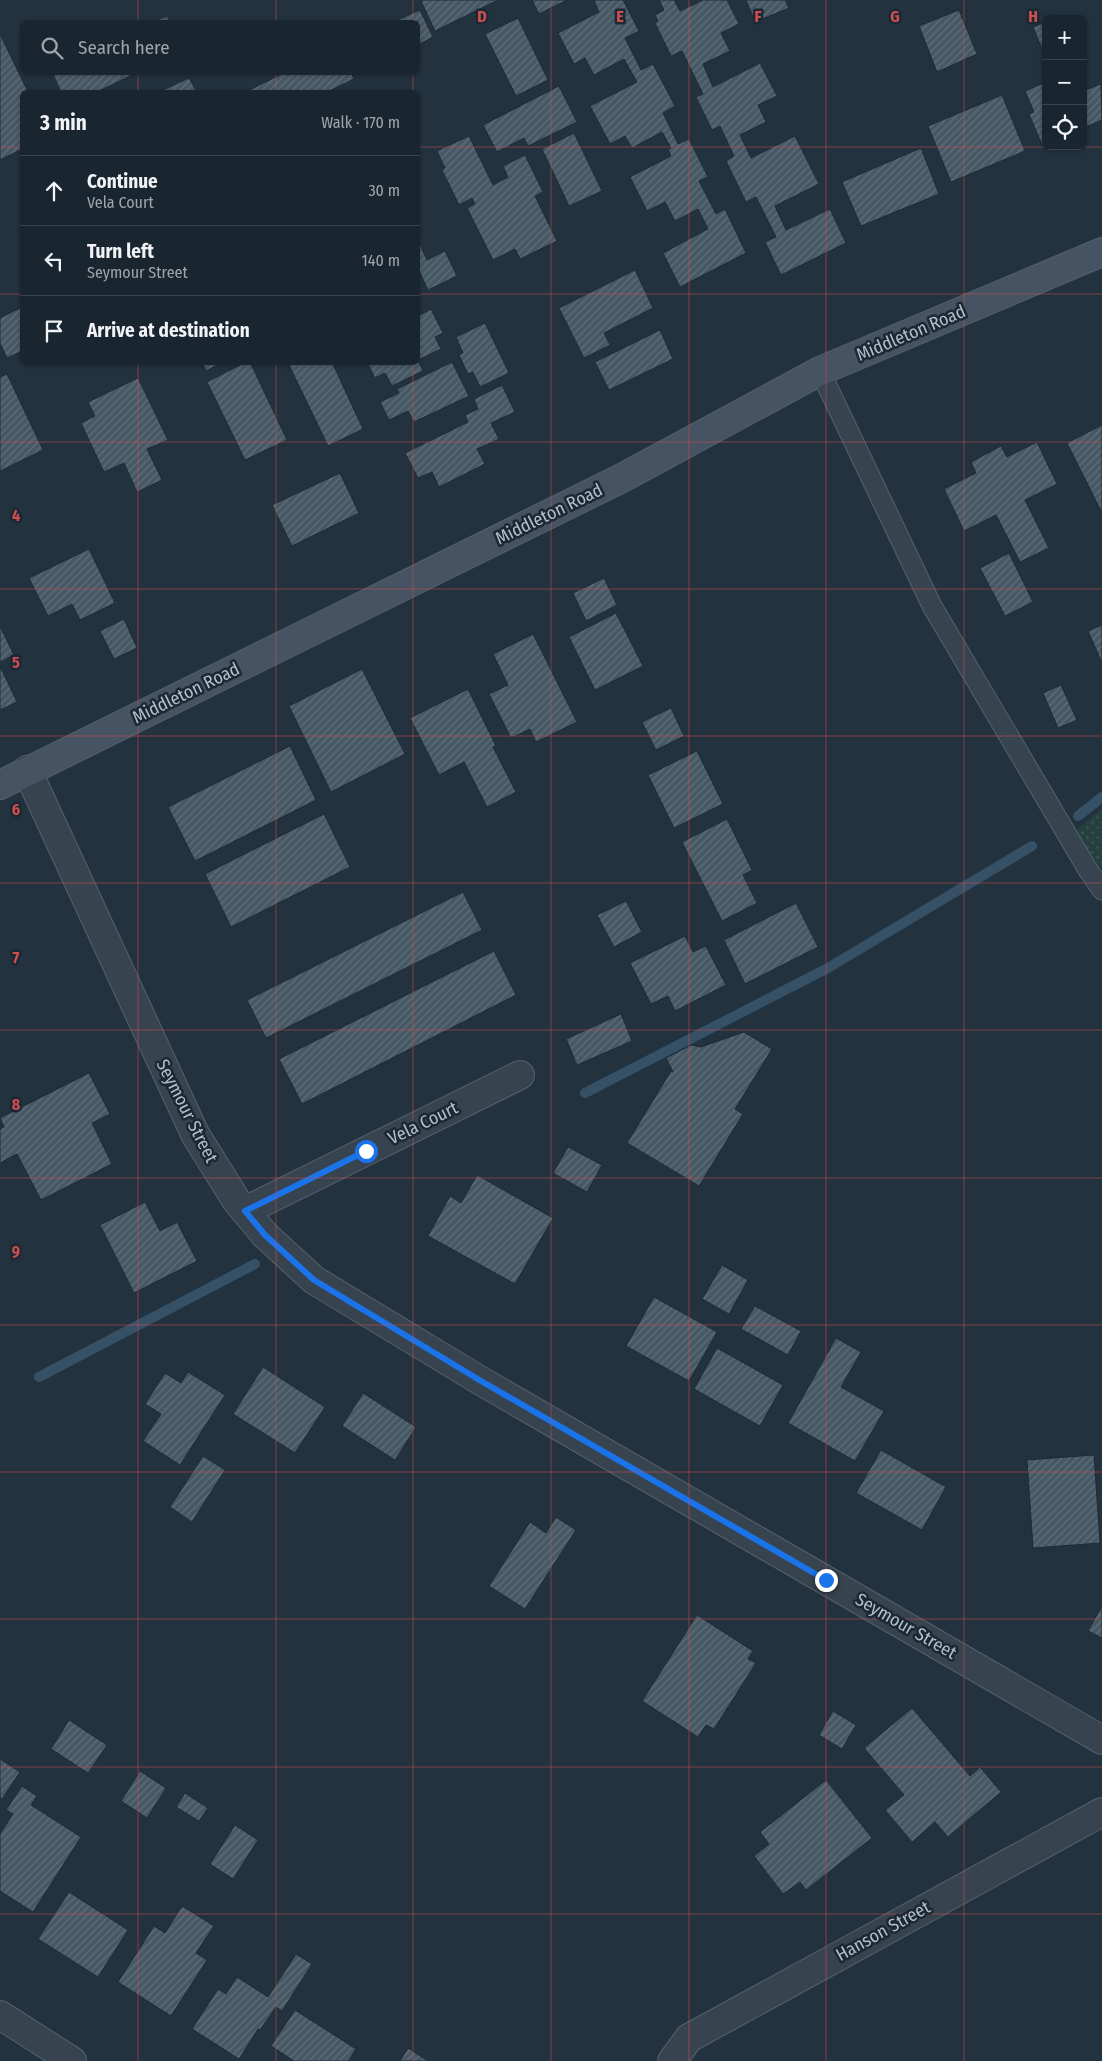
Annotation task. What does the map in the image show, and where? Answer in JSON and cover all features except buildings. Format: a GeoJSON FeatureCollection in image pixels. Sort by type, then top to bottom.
{"type":"FeatureCollection","features":[{"type":"Feature","properties":{"kind":"main road","name":"Middleton Road"},"geometry":{"type":"LineString","coordinates":[[0,785],[27,770],[622,478],[820,371],[1102,252]]}},
{"type":"Feature","properties":{"kind":"street","name":"Seymour Street"},"geometry":{"type":"LineString","coordinates":[[27,770],[195,1134],[236,1200],[265,1235],[314,1280],[481,1381],[1102,1740]]}},
{"type":"Feature","properties":{"kind":"street","name":"Vela Court"},"geometry":{"type":"LineString","coordinates":[[245,1211],[520,1075]]}},
{"type":"Feature","properties":{"kind":"street","name":"Hanson Street"},"geometry":{"type":"LineString","coordinates":[[672,2061],[688,2038],[1102,1812]]}},
{"type":"Feature","properties":{"kind":"street"},"geometry":{"type":"LineString","coordinates":[[0,2015],[72,2061]]}},
{"type":"Feature","properties":{"kind":"lane"},"geometry":{"type":"LineString","coordinates":[[820,371],[932,606],[1088,870],[1102,890]]}},
{"type":"Feature","properties":{"kind":"green space"},"geometry":{"type":"Polygon","coordinates":[[[1102,809],[1102,867],[1095,868],[1075,831],[1102,809]]]}},
{"type":"Feature","properties":{"kind":"waterway"},"geometry":{"type":"LineString","coordinates":[[1078,816],[1102,797]]}},
{"type":"Feature","properties":{"kind":"waterway"},"geometry":{"type":"LineString","coordinates":[[585,1093],[828,968],[1032,846]]}},
{"type":"Feature","properties":{"kind":"waterway"},"geometry":{"type":"LineString","coordinates":[[39,1377],[255,1264]]}},
{"type":"Feature","properties":{"kind":"route"},"geometry":{"type":"LineString","coordinates":[[366,1151],[245,1211],[265,1235],[314,1280],[481,1381],[826,1580]]}}]}
